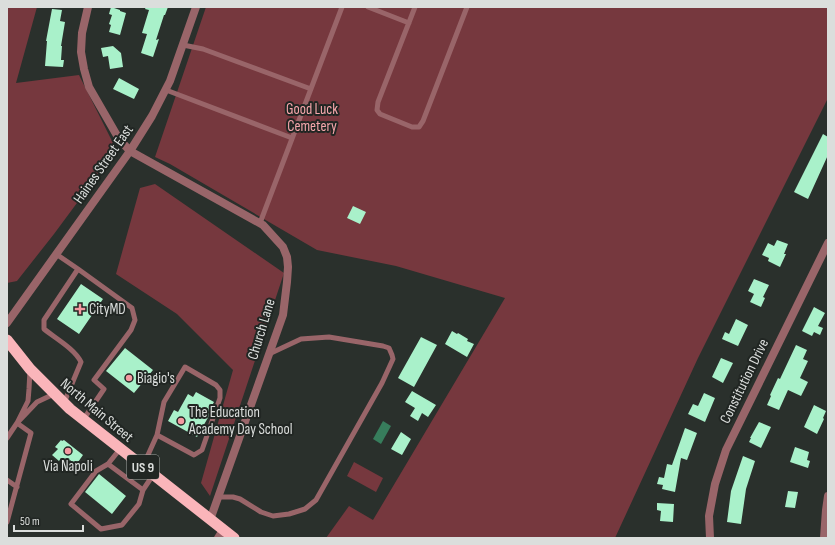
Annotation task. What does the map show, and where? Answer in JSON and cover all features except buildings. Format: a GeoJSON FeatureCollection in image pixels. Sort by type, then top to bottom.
{"type":"FeatureCollection","features":[{"type":"Feature","properties":{"kind":"highway","name":"North Main Street"},"geometry":{"type":"LineString","coordinates":[[7,340],[30,369],[64,404],[210,520],[220,534],[234,538]]}},
{"type":"Feature","properties":{"kind":"street"},"geometry":{"type":"LineString","coordinates":[[88,7],[82,33],[81,52],[85,75],[89,87],[119,139],[130,151]]}},
{"type":"Feature","properties":{"kind":"street","name":"Haines Street East"},"geometry":{"type":"LineString","coordinates":[[7,323],[130,151],[152,116],[170,81],[184,45],[196,7]]}},
{"type":"Feature","properties":{"kind":"street","name":"Church Lane"},"geometry":{"type":"LineString","coordinates":[[130,151],[263,224],[283,247],[287,257],[287,282],[283,315],[210,520]]}},
{"type":"Feature","properties":{"kind":"street","name":"Constitution Drive"},"geometry":{"type":"LineString","coordinates":[[710,538],[710,516],[715,484],[726,450],[828,243]]}},
{"type":"Feature","properties":{"kind":"street"},"geometry":{"type":"LineString","coordinates":[[824,538],[828,496]]}},
{"type":"Feature","properties":{"kind":"lane"},"geometry":{"type":"LineString","coordinates":[[260,223],[342,7]]}},
{"type":"Feature","properties":{"kind":"lane"},"geometry":{"type":"LineString","coordinates":[[368,7],[409,22]]}},
{"type":"Feature","properties":{"kind":"lane"},"geometry":{"type":"LineString","coordinates":[[415,7],[378,102],[377,110],[380,114],[412,127],[419,126],[423,121],[467,7]]}},
{"type":"Feature","properties":{"kind":"lane"},"geometry":{"type":"LineString","coordinates":[[184,45],[203,49],[311,89]]}},
{"type":"Feature","properties":{"kind":"lane"},"geometry":{"type":"LineString","coordinates":[[166,90],[292,138]]}},
{"type":"Feature","properties":{"kind":"lane"},"geometry":{"type":"LineString","coordinates":[[56,254],[132,308],[135,320],[131,330],[94,380],[104,389],[83,420]]}},
{"type":"Feature","properties":{"kind":"lane"},"geometry":{"type":"LineString","coordinates":[[64,404],[81,362],[79,357],[44,329],[44,320],[78,269]]}},
{"type":"Feature","properties":{"kind":"lane"},"geometry":{"type":"LineString","coordinates":[[218,497],[233,497],[240,499],[260,512],[273,516],[289,514],[305,509],[316,500],[382,383],[393,359],[389,348],[329,337],[301,339],[269,354]]}},
{"type":"Feature","properties":{"kind":"lane"},"geometry":{"type":"LineString","coordinates":[[142,467],[157,435],[164,402],[185,367],[216,385],[220,390],[220,398],[202,450],[194,455],[157,435]]}},
{"type":"Feature","properties":{"kind":"lane"},"geometry":{"type":"LineString","coordinates":[[7,438],[17,423],[28,401],[30,369]]}},
{"type":"Feature","properties":{"kind":"lane"},"geometry":{"type":"LineString","coordinates":[[17,423],[37,402],[54,394]]}},
{"type":"Feature","properties":{"kind":"lane"},"geometry":{"type":"LineString","coordinates":[[7,522],[31,434],[17,423]]}},
{"type":"Feature","properties":{"kind":"lane"},"geometry":{"type":"LineString","coordinates":[[120,449],[108,464],[96,471],[71,504],[101,528],[122,525],[139,504],[143,490],[153,475]]}},
{"type":"Feature","properties":{"kind":"lane"},"geometry":{"type":"LineString","coordinates":[[108,464],[143,490]]}},
{"type":"Feature","properties":{"kind":"lane"},"geometry":{"type":"LineString","coordinates":[[7,480],[17,487]]}},
{"type":"Feature","properties":{"kind":"green space"},"geometry":{"type":"Polygon","coordinates":[[[7,7],[37,7],[16,83],[79,75],[115,147],[111,157],[17,281],[7,283],[7,7]]]}},
{"type":"Feature","properties":{"kind":"green space","name":"Good Luck Cemetery"},"geometry":{"type":"Polygon","coordinates":[[[206,7],[828,7],[828,98],[698,358],[615,538],[326,538],[349,506],[373,520],[505,298],[396,266],[317,250],[170,164],[155,157],[206,7]]]}},
{"type":"Feature","properties":{"kind":"green space"},"geometry":{"type":"Polygon","coordinates":[[[155,184],[284,273],[210,496],[201,483],[233,370],[177,314],[116,274],[140,188],[155,184]]]}},
{"type":"Feature","properties":{"kind":"green space"},"geometry":{"type":"Polygon","coordinates":[[[354,462],[383,478],[376,492],[347,476],[354,462]]]}},
{"type":"Feature","properties":{"kind":"shaded area"},"geometry":{"type":"Polygon","coordinates":[[[383,421],[391,426],[381,444],[373,439],[383,421]]]}},
{"type":"Feature","properties":{"kind":"place","name":"CityMD"},"geometry":{"type":"Point","coordinates":[80,309]}},
{"type":"Feature","properties":{"kind":"place","name":"Biagio's"},"geometry":{"type":"Point","coordinates":[129,378]}},
{"type":"Feature","properties":{"kind":"place","name":"The Education Academy Day School"},"geometry":{"type":"Point","coordinates":[181,421]}},
{"type":"Feature","properties":{"kind":"place","name":"Via Napoli"},"geometry":{"type":"Point","coordinates":[68,451]}}]}
